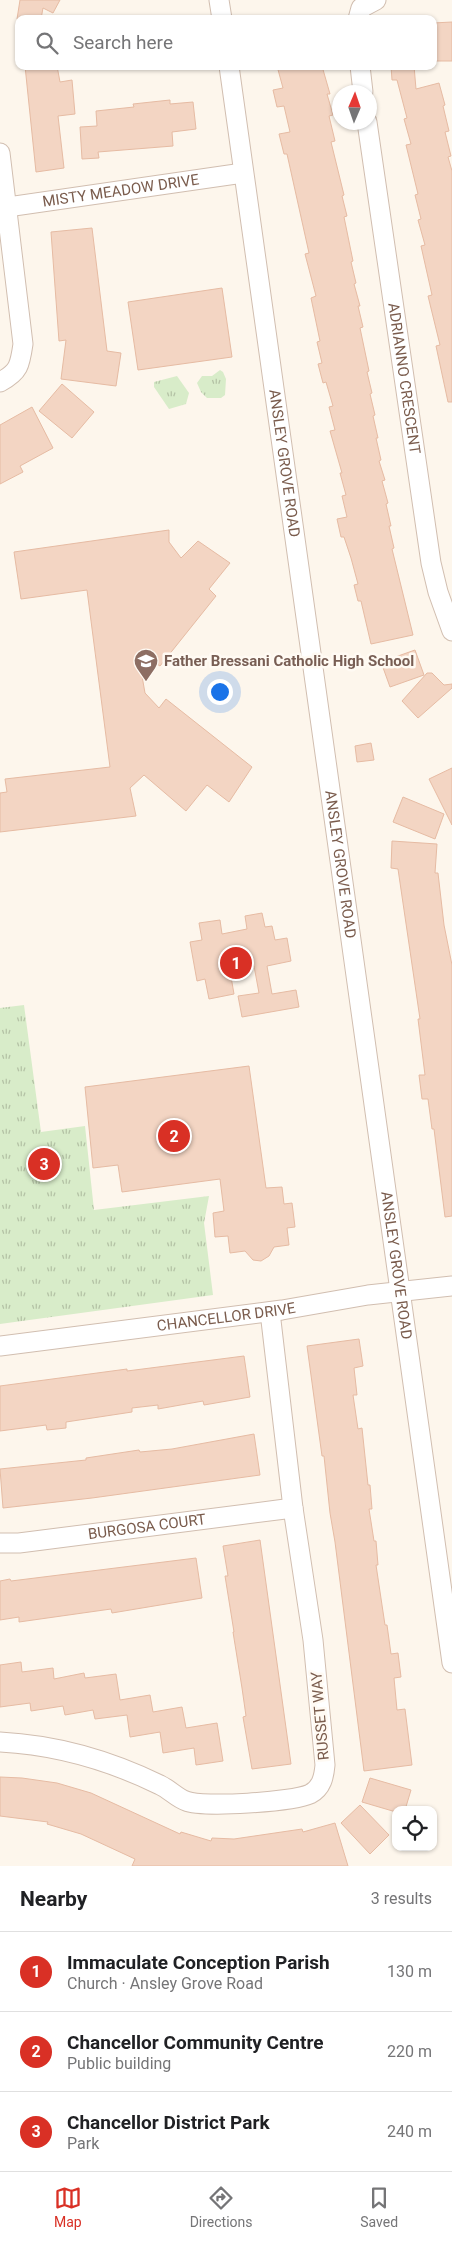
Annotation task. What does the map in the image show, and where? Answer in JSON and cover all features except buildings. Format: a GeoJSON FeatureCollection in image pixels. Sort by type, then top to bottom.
{"type":"FeatureCollection","features":[{"type":"Feature","properties":{"kind":"street"},"geometry":{"type":"LineString","coordinates":[[219,0],[221,15]]}},
{"type":"Feature","properties":{"kind":"street"},"geometry":{"type":"LineString","coordinates":[[359,15],[361,8],[376,0]]}},
{"type":"Feature","properties":{"kind":"street","name":"ANSLEY GROVE ROAD"},"geometry":{"type":"LineString","coordinates":[[229,70],[452,1663]]}},
{"type":"Feature","properties":{"kind":"street"},"geometry":{"type":"LineString","coordinates":[[360,70],[362,85]]}},
{"type":"Feature","properties":{"kind":"street","name":"ADRIANNO CRESCENT"},"geometry":{"type":"LineString","coordinates":[[368,130],[432,563],[438,592],[452,631]]}},
{"type":"Feature","properties":{"kind":"street"},"geometry":{"type":"LineString","coordinates":[[0,153],[4,208],[23,344],[20,363],[13,375],[0,382]]}},
{"type":"Feature","properties":{"kind":"street","name":"MISTY MEADOW DRIVE"},"geometry":{"type":"LineString","coordinates":[[4,208],[243,173]]}},
{"type":"Feature","properties":{"kind":"street","name":"CHANCELLOR DRIVE"},"geometry":{"type":"LineString","coordinates":[[0,1346],[270,1312],[368,1295],[452,1286]]}},
{"type":"Feature","properties":{"kind":"street","name":"RUSSET WAY"},"geometry":{"type":"LineString","coordinates":[[0,1742],[31,1743],[95,1757],[162,1786],[186,1801],[202,1804],[290,1798],[311,1793],[324,1777],[325,1765],[313,1640],[293,1508],[270,1312]]}},
{"type":"Feature","properties":{"kind":"street","name":"BURGOSA COURT"},"geometry":{"type":"LineString","coordinates":[[0,1543],[19,1543],[293,1508]]}},
{"type":"Feature","properties":{"kind":"green space"},"geometry":{"type":"Polygon","coordinates":[[[220,370],[226,379],[225,395],[221,398],[207,398],[201,392],[197,383],[202,376],[212,376],[220,370]]]}},
{"type":"Feature","properties":{"kind":"green space"},"geometry":{"type":"Polygon","coordinates":[[[177,376],[189,393],[186,404],[169,409],[154,387],[154,382],[177,376]]]}},
{"type":"Feature","properties":{"kind":"green space"},"geometry":{"type":"Polygon","coordinates":[[[24,1005],[41,1132],[85,1126],[94,1210],[209,1196],[204,1223],[213,1295],[0,1324],[0,1008],[24,1005]]]}},
{"type":"Feature","properties":{"kind":"place","name":"Father Bressani Catholic High School"},"geometry":{"type":"Point","coordinates":[146,682]}},
{"type":"Feature","properties":{"kind":"place","name":"Immaculate Conception Parish"},"geometry":{"type":"Point","coordinates":[236,963]}},
{"type":"Feature","properties":{"kind":"place","name":"Chancellor Community Centre"},"geometry":{"type":"Point","coordinates":[174,1136]}},
{"type":"Feature","properties":{"kind":"place","name":"Chancellor District Park"},"geometry":{"type":"Point","coordinates":[44,1164]}}]}
